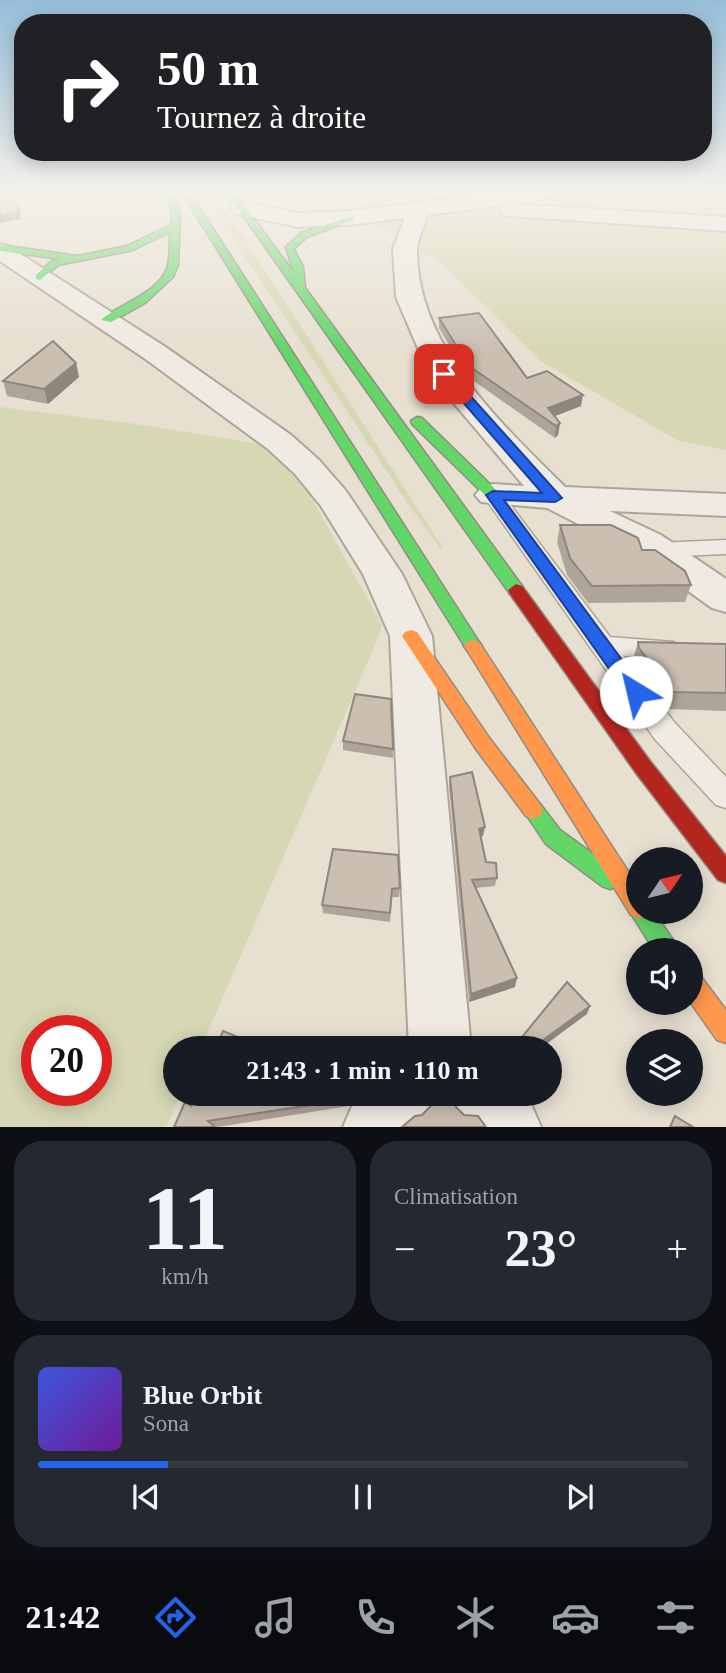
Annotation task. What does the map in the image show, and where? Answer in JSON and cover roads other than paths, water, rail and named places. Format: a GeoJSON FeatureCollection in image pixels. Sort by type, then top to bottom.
{"type":"FeatureCollection","features":[{"type":"Feature","properties":{"kind":"highway"},"geometry":{"type":"LineString","coordinates":[[40,277],[48,264],[135,246]]}},
{"type":"Feature","properties":{"kind":"highway"},"geometry":{"type":"LineString","coordinates":[[107,320],[141,301],[168,277],[173,265],[174,246]]}},
{"type":"Feature","properties":{"kind":"highway"},"geometry":{"type":"LineString","coordinates":[[219,246],[626,890]]}},
{"type":"Feature","properties":{"kind":"highway"},"geometry":{"type":"LineString","coordinates":[[269,246],[643,767],[726,873]]}},
{"type":"Feature","properties":{"kind":"highway"},"geometry":{"type":"LineString","coordinates":[[292,246],[289,249],[298,267],[303,295]]}},
{"type":"Feature","properties":{"kind":"highway"},"geometry":{"type":"LineString","coordinates":[[0,249],[48,256],[82,257]]}},
{"type":"Feature","properties":{"kind":"highway"},"geometry":{"type":"LineString","coordinates":[[331,335],[493,495]]}},
{"type":"Feature","properties":{"kind":"highway"},"geometry":{"type":"LineString","coordinates":[[411,636],[483,744],[553,837],[626,890]]}},
{"type":"Feature","properties":{"kind":"highway"},"geometry":{"type":"LineString","coordinates":[[703,999],[726,1031]]}},
{"type":"Feature","properties":{"kind":"street"},"geometry":{"type":"LineString","coordinates":[[407,246],[409,297],[444,374],[513,454],[555,498],[657,550],[726,597]]}},
{"type":"Feature","properties":{"kind":"street"},"geometry":{"type":"LineString","coordinates":[[0,249],[265,430],[317,479],[353,526],[395,597],[411,636],[439,1036]]}},
{"type":"Feature","properties":{"kind":"street"},"geometry":{"type":"LineString","coordinates":[[493,495],[726,505]]}},
{"type":"Feature","properties":{"kind":"street"},"geometry":{"type":"LineString","coordinates":[[376,1127],[395,1106]]}},
{"type":"Feature","properties":{"kind":"street"},"geometry":{"type":"LineString","coordinates":[[488,1106],[508,1127]]}},
{"type":"Feature","properties":{"kind":"lane"},"geometry":{"type":"LineString","coordinates":[[493,495],[664,730],[726,796]]}},
{"type":"Feature","properties":{"kind":"lane"},"geometry":{"type":"LineString","coordinates":[[657,550],[726,547]]}},
{"type":"Feature","properties":{"kind":"lane"},"geometry":{"type":"LineString","coordinates":[[601,646],[683,649]]}}]}
